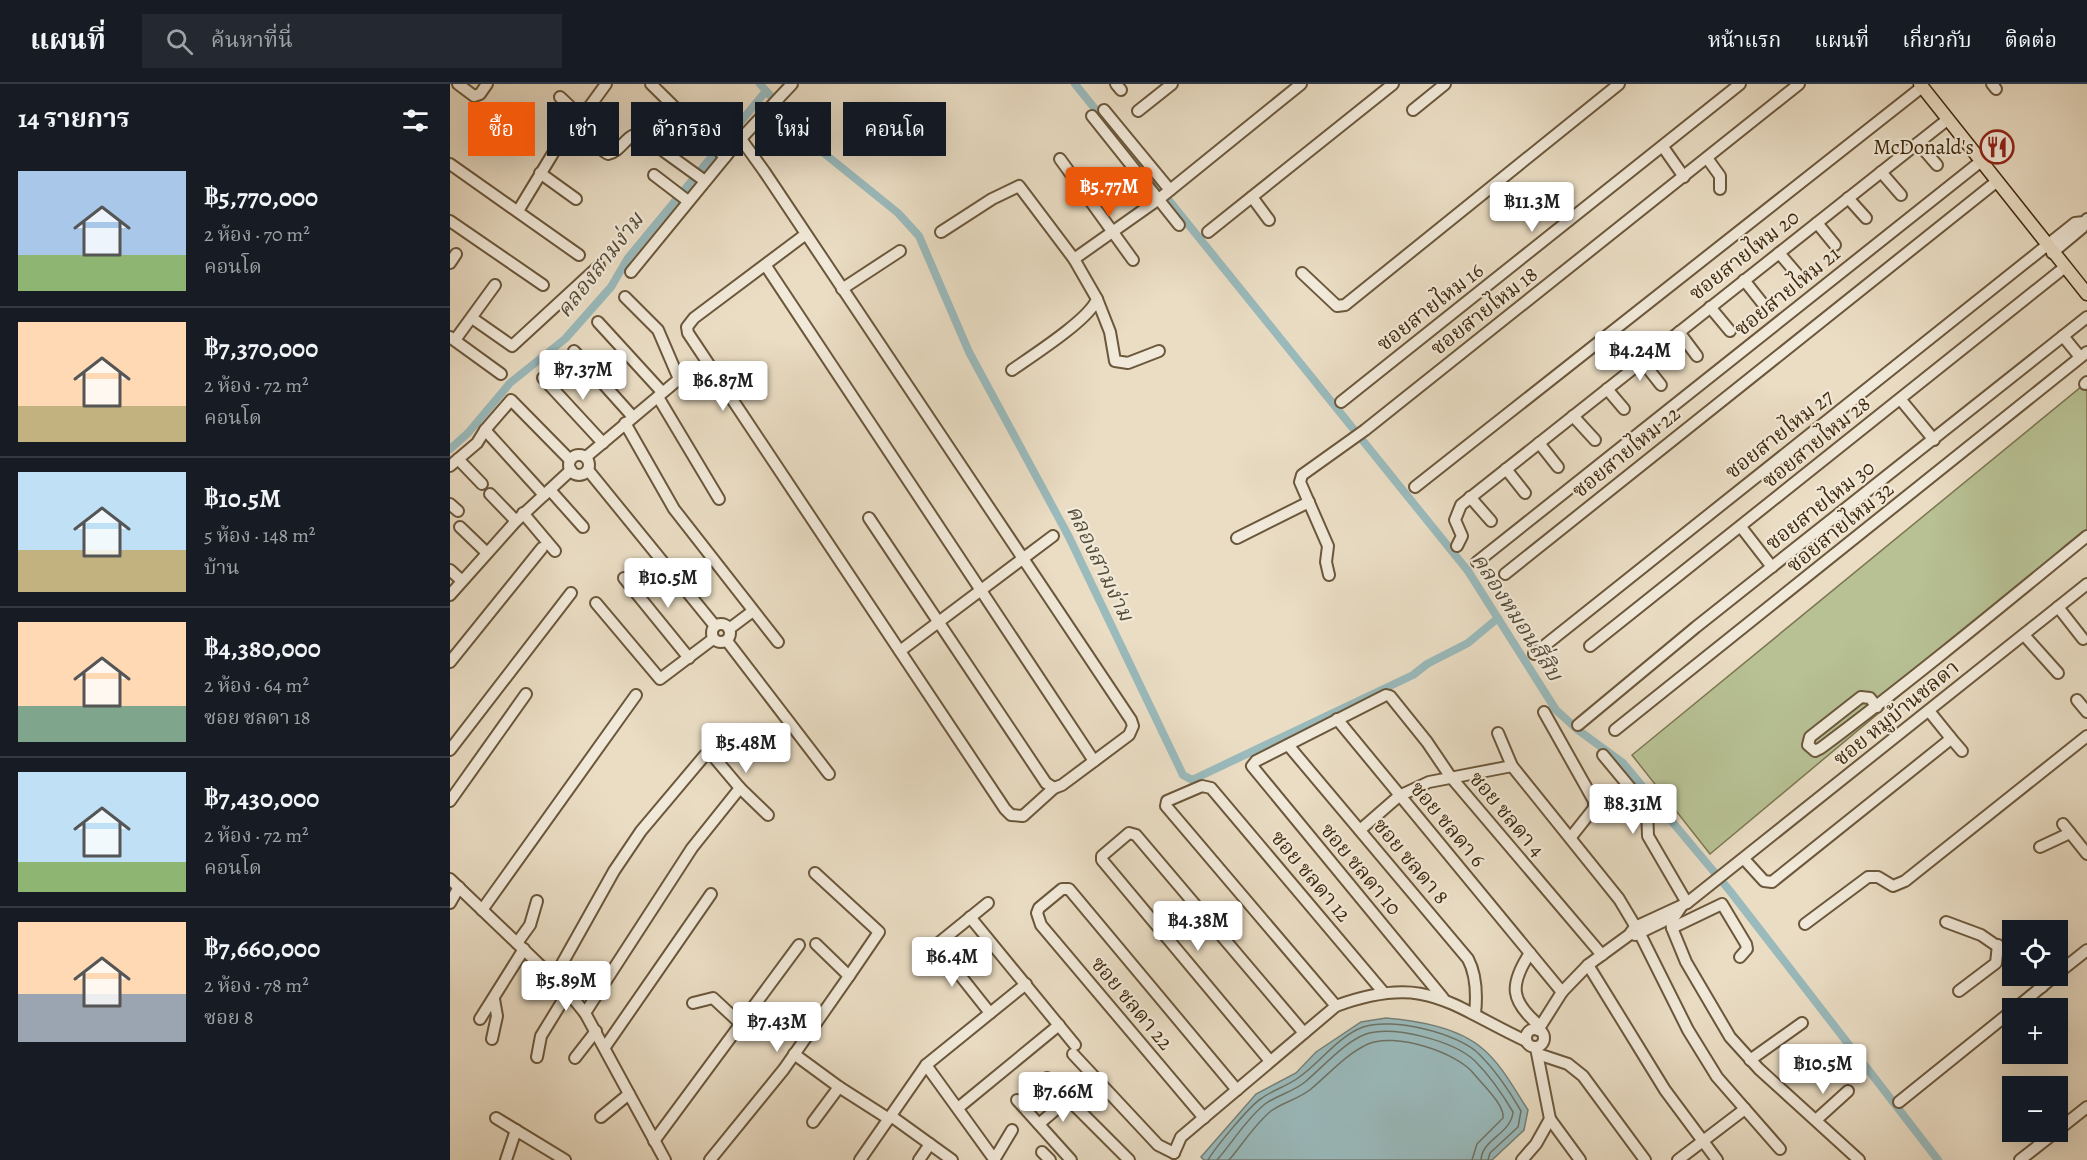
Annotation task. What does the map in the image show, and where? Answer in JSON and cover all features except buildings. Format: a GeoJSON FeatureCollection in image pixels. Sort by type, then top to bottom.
{"type":"FeatureCollection","features":[{"type":"Feature","properties":{"kind":"main road"},"geometry":{"type":"LineString","coordinates":[[1921,86],[2087,294]]}},
{"type":"Feature","properties":{"kind":"street"},"geometry":{"type":"LineString","coordinates":[[458,84],[474,96],[480,94],[487,84]]}},
{"type":"Feature","properties":{"kind":"street"},"geometry":{"type":"LineString","coordinates":[[593,102],[606,84]]}},
{"type":"Feature","properties":{"kind":"street"},"geometry":{"type":"LineString","coordinates":[[651,84],[669,102]]}},
{"type":"Feature","properties":{"kind":"street"},"geometry":{"type":"LineString","coordinates":[[743,137],[767,108],[792,84]]}},
{"type":"Feature","properties":{"kind":"street"},"geometry":{"type":"LineString","coordinates":[[1138,111],[1172,84]]}},
{"type":"Feature","properties":{"kind":"street"},"geometry":{"type":"LineString","coordinates":[[1074,260],[1164,195],[1301,84]]}},
{"type":"Feature","properties":{"kind":"street"},"geometry":{"type":"LineString","coordinates":[[1208,232],[1392,84]]}},
{"type":"Feature","properties":{"kind":"street"},"geometry":{"type":"LineString","coordinates":[[1413,110],[1446,84]]}},
{"type":"Feature","properties":{"kind":"street"},"geometry":{"type":"LineString","coordinates":[[1302,273],[1337,306],[1345,305],[1619,84]]}},
{"type":"Feature","properties":{"kind":"street","name":"ซอยสายไหม 16"},"geometry":{"type":"LineString","coordinates":[[1341,402],[1740,84]]}},
{"type":"Feature","properties":{"kind":"street","name":"ซอยสายไหม 18"},"geometry":{"type":"LineString","coordinates":[[1329,575],[1326,562],[1329,549],[1300,482],[1301,477],[1365,430],[1799,84]]}},
{"type":"Feature","properties":{"kind":"street"},"geometry":{"type":"LineString","coordinates":[[1415,487],[1921,86]]}},
{"type":"Feature","properties":{"kind":"street"},"geometry":{"type":"LineString","coordinates":[[561,97],[566,102]]}},
{"type":"Feature","properties":{"kind":"street"},"geometry":{"type":"LineString","coordinates":[[1104,110],[1164,195],[1179,225]]}},
{"type":"Feature","properties":{"kind":"street"},"geometry":{"type":"LineString","coordinates":[[1092,116],[1164,195]]}},
{"type":"Feature","properties":{"kind":"street","name":"ซอยสายไหม 20"},"geometry":{"type":"LineString","coordinates":[[1456,546],[1462,536],[1455,517],[1461,505],[1470,497],[1947,120]]}},
{"type":"Feature","properties":{"kind":"street"},"geometry":{"type":"LineString","coordinates":[[619,148],[633,134],[640,134],[704,180]]}},
{"type":"Feature","properties":{"kind":"street"},"geometry":{"type":"LineString","coordinates":[[743,142],[806,234],[1131,720],[1133,726],[1129,735],[1054,788],[1023,816],[1011,815],[688,333],[687,327],[694,318],[806,234]]}},
{"type":"Feature","properties":{"kind":"street"},"geometry":{"type":"LineString","coordinates":[[1918,143],[1937,165]]}},
{"type":"Feature","properties":{"kind":"street"},"geometry":{"type":"LineString","coordinates":[[1663,147],[1684,177]]}},
{"type":"Feature","properties":{"kind":"street"},"geometry":{"type":"LineString","coordinates":[[518,211],[551,156]]}},
{"type":"Feature","properties":{"kind":"street"},"geometry":{"type":"LineString","coordinates":[[631,272],[723,156]]}},
{"type":"Feature","properties":{"kind":"street"},"geometry":{"type":"LineString","coordinates":[[1707,158],[1720,176],[1720,189]]}},
{"type":"Feature","properties":{"kind":"street"},"geometry":{"type":"LineString","coordinates":[[1060,159],[1132,260]]}},
{"type":"Feature","properties":{"kind":"street","name":"ซอยสายไหม 21"},"geometry":{"type":"LineString","coordinates":[[1477,562],[1980,162]]}},
{"type":"Feature","properties":{"kind":"street"},"geometry":{"type":"LineString","coordinates":[[450,164],[579,255]]}},
{"type":"Feature","properties":{"kind":"street"},"geometry":{"type":"LineString","coordinates":[[1881,172],[1901,195]]}},
{"type":"Feature","properties":{"kind":"street"},"geometry":{"type":"LineString","coordinates":[[540,173],[576,199]]}},
{"type":"Feature","properties":{"kind":"street"},"geometry":{"type":"LineString","coordinates":[[654,175],[687,200]]}},
{"type":"Feature","properties":{"kind":"street","name":"ซอยสายไหม 22"},"geometry":{"type":"LineString","coordinates":[[1505,574],[1996,182]]}},
{"type":"Feature","properties":{"kind":"street"},"geometry":{"type":"LineString","coordinates":[[941,232],[992,199],[1019,186],[1074,260],[1097,299],[1110,332],[1115,361],[1128,363],[1159,351]]}},
{"type":"Feature","properties":{"kind":"street"},"geometry":{"type":"LineString","coordinates":[[1252,197],[1269,220]]}},
{"type":"Feature","properties":{"kind":"street"},"geometry":{"type":"LineString","coordinates":[[1848,198],[1866,218]]}},
{"type":"Feature","properties":{"kind":"street","name":"ซอยสายไหม 27"},"geometry":{"type":"LineString","coordinates":[[1534,654],[2050,249],[2075,223],[2086,220]]}},
{"type":"Feature","properties":{"kind":"street"},"geometry":{"type":"LineString","coordinates":[[450,221],[543,285]]}},
{"type":"Feature","properties":{"kind":"street"},"geometry":{"type":"LineString","coordinates":[[1817,223],[1835,245]]}},
{"type":"Feature","properties":{"kind":"street"},"geometry":{"type":"LineString","coordinates":[[842,289],[900,251]]}},
{"type":"Feature","properties":{"kind":"street"},"geometry":{"type":"LineString","coordinates":[[1779,253],[1797,274]]}},
{"type":"Feature","properties":{"kind":"street"},"geometry":{"type":"LineString","coordinates":[[472,318],[512,346],[599,266]]}},
{"type":"Feature","properties":{"kind":"street"},"geometry":{"type":"LineString","coordinates":[[766,266],[1094,761]]}},
{"type":"Feature","properties":{"kind":"street","name":"ซอยสายไหม 28"},"geometry":{"type":"LineString","coordinates":[[1590,646],[1741,528],[2065,267]]}},
{"type":"Feature","properties":{"kind":"street"},"geometry":{"type":"LineString","coordinates":[[1744,280],[1763,304]]}},
{"type":"Feature","properties":{"kind":"street"},"geometry":{"type":"LineString","coordinates":[[495,285],[472,318],[453,338],[501,374]]}},
{"type":"Feature","properties":{"kind":"street"},"geometry":{"type":"LineString","coordinates":[[586,458],[679,378],[658,330],[625,297]]}},
{"type":"Feature","properties":{"kind":"street"},"geometry":{"type":"LineString","coordinates":[[1012,370],[1066,331],[1095,305],[1097,299]]}},
{"type":"Feature","properties":{"kind":"street"},"geometry":{"type":"LineString","coordinates":[[1710,307],[1730,331]]}},
{"type":"Feature","properties":{"kind":"street","name":"ซอยสายไหม 30"},"geometry":{"type":"LineString","coordinates":[[1578,725],[1772,567],[2087,317]]}},
{"type":"Feature","properties":{"kind":"street"},"geometry":{"type":"LineString","coordinates":[[598,322],[660,394],[719,499]]}},
{"type":"Feature","properties":{"kind":"street"},"geometry":{"type":"LineString","coordinates":[[1679,332],[1697,356]]}},
{"type":"Feature","properties":{"kind":"street"},"geometry":{"type":"LineString","coordinates":[[2063,336],[2083,354]]}},
{"type":"Feature","properties":{"kind":"street"},"geometry":{"type":"LineString","coordinates":[[574,351],[629,420],[674,509],[778,642]]}},
{"type":"Feature","properties":{"kind":"street","name":"ซอยสายไหม 32"},"geometry":{"type":"LineString","coordinates":[[1616,730],[2083,354]]}},
{"type":"Feature","properties":{"kind":"street"},"geometry":{"type":"LineString","coordinates":[[1642,361],[1661,385]]}},
{"type":"Feature","properties":{"kind":"street"},"geometry":{"type":"LineString","coordinates":[[543,378],[603,443]]}},
{"type":"Feature","properties":{"kind":"street"},"geometry":{"type":"LineString","coordinates":[[1607,389],[1624,409]]}},
{"type":"Feature","properties":{"kind":"street"},"geometry":{"type":"LineString","coordinates":[[450,595],[520,517],[547,492],[570,465],[579,455],[586,458],[590,464],[588,470],[580,475],[570,465],[511,400],[477,443],[454,462],[482,484]]}},
{"type":"Feature","properties":{"kind":"street"},"geometry":{"type":"LineString","coordinates":[[1901,400],[1934,440]]}},
{"type":"Feature","properties":{"kind":"street"},"geometry":{"type":"LineString","coordinates":[[1573,416],[1595,440]]}},
{"type":"Feature","properties":{"kind":"street"},"geometry":{"type":"LineString","coordinates":[[485,430],[583,527]]}},
{"type":"Feature","properties":{"kind":"street"},"geometry":{"type":"LineString","coordinates":[[1539,443],[1558,467]]}},
{"type":"Feature","properties":{"kind":"street"},"geometry":{"type":"LineString","coordinates":[[1506,469],[1525,493]]}},
{"type":"Feature","properties":{"kind":"street"},"geometry":{"type":"LineString","coordinates":[[588,470],[715,626]]}},
{"type":"Feature","properties":{"kind":"street"},"geometry":{"type":"LineString","coordinates":[[490,494],[520,517],[555,551]]}},
{"type":"Feature","properties":{"kind":"street"},"geometry":{"type":"LineString","coordinates":[[1470,497],[1491,521]]}},
{"type":"Feature","properties":{"kind":"street"},"geometry":{"type":"LineString","coordinates":[[1237,538],[1309,502]]}},
{"type":"Feature","properties":{"kind":"street"},"geometry":{"type":"LineString","coordinates":[[869,518],[938,625],[1046,783],[1054,788]]}},
{"type":"Feature","properties":{"kind":"street"},"geometry":{"type":"LineString","coordinates":[[460,527],[488,553]]}},
{"type":"Feature","properties":{"kind":"street"},"geometry":{"type":"LineString","coordinates":[[1741,528],[1772,567]]}},
{"type":"Feature","properties":{"kind":"street"},"geometry":{"type":"LineString","coordinates":[[900,651],[938,625],[1053,536]]}},
{"type":"Feature","properties":{"kind":"street"},"geometry":{"type":"LineString","coordinates":[[1876,707],[1870,698],[1861,697],[1810,737],[1808,746],[1818,750],[1876,707],[2087,536]]}},
{"type":"Feature","properties":{"kind":"street"},"geometry":{"type":"LineString","coordinates":[[450,662],[542,548]]}},
{"type":"Feature","properties":{"kind":"street"},"geometry":{"type":"LineString","coordinates":[[450,570],[462,581]]}},
{"type":"Feature","properties":{"kind":"street"},"geometry":{"type":"LineString","coordinates":[[624,578],[689,658]]}},
{"type":"Feature","properties":{"kind":"street","name":"ซอย หมูบ้านชลดา"},"geometry":{"type":"LineString","coordinates":[[1539,1028],[1562,992],[1588,965],[1635,932],[1668,918],[2087,584]]}},
{"type":"Feature","properties":{"kind":"street"},"geometry":{"type":"LineString","coordinates":[[450,750],[571,593]]}},
{"type":"Feature","properties":{"kind":"street"},"geometry":{"type":"LineString","coordinates":[[596,603],[660,680],[713,639]]}},
{"type":"Feature","properties":{"kind":"street"},"geometry":{"type":"LineString","coordinates":[[2058,607],[2083,639]]}},
{"type":"Feature","properties":{"kind":"street"},"geometry":{"type":"LineString","coordinates":[[729,629],[753,611]]}},
{"type":"Feature","properties":{"kind":"street"},"geometry":{"type":"LineString","coordinates":[[721,624],[729,629],[730,635],[727,641],[721,643],[713,639],[711,634],[715,626],[721,624]]}},
{"type":"Feature","properties":{"kind":"street"},"geometry":{"type":"LineString","coordinates":[[2024,635],[2058,673]]}},
{"type":"Feature","properties":{"kind":"street"},"geometry":{"type":"LineString","coordinates":[[727,641],[829,774]]}},
{"type":"Feature","properties":{"kind":"street"},"geometry":{"type":"LineString","coordinates":[[450,801],[526,694]]}},
{"type":"Feature","properties":{"kind":"street"},"geometry":{"type":"LineString","coordinates":[[482,910],[636,695]]}},
{"type":"Feature","properties":{"kind":"street","name":"ซอย ชลดา 4"},"geometry":{"type":"LineString","coordinates":[[1337,719],[1388,695],[1427,742],[1450,776],[1602,955]]}},
{"type":"Feature","properties":{"kind":"street"},"geometry":{"type":"LineString","coordinates":[[2077,699],[2087,712]]}},
{"type":"Feature","properties":{"kind":"street"},"geometry":{"type":"LineString","coordinates":[[1929,711],[1962,751]]}},
{"type":"Feature","properties":{"kind":"street"},"geometry":{"type":"LineString","coordinates":[[1544,712],[1594,801],[1594,808],[1571,837]]}},
{"type":"Feature","properties":{"kind":"street"},"geometry":{"type":"LineString","coordinates":[[1288,745],[1337,719]]}},
{"type":"Feature","properties":{"kind":"street","name":"ซอย ชลดา 6"},"geometry":{"type":"LineString","coordinates":[[1337,719],[1562,992]]}},
{"type":"Feature","properties":{"kind":"street"},"geometry":{"type":"LineString","coordinates":[[1498,733],[1512,766],[1619,899],[1695,1043],[1717,1077],[1780,1149]]}},
{"type":"Feature","properties":{"kind":"street"},"geometry":{"type":"LineString","coordinates":[[1805,924],[1868,877],[1878,877],[1893,886],[1905,881],[2087,736]]}},
{"type":"Feature","properties":{"kind":"street"},"geometry":{"type":"LineString","coordinates":[[1744,859],[1764,881],[1772,882],[1950,737]]}},
{"type":"Feature","properties":{"kind":"street","name":"ซอย ชลดา 10"},"geometry":{"type":"LineString","coordinates":[[1288,745],[1253,763],[1253,770],[1443,998]]}},
{"type":"Feature","properties":{"kind":"street","name":"ซอย ชลดา 8"},"geometry":{"type":"LineString","coordinates":[[1288,745],[1468,959],[1473,969],[1476,988],[1475,1014]]}},
{"type":"Feature","properties":{"kind":"street"},"geometry":{"type":"LineString","coordinates":[[554,978],[627,851],[648,822],[705,755],[713,756],[740,788],[768,815]]}},
{"type":"Feature","properties":{"kind":"street"},"geometry":{"type":"LineString","coordinates":[[1603,755],[1647,808],[1648,836],[1681,907],[1671,922],[1672,928],[1686,962],[1718,1018],[1750,1059],[1859,1160]]}},
{"type":"Feature","properties":{"kind":"street"},"geometry":{"type":"LineString","coordinates":[[1360,830],[1399,796],[1429,782],[1450,776],[1512,766]]}},
{"type":"Feature","properties":{"kind":"street","name":"ซอย ชลดา 12"},"geometry":{"type":"LineString","coordinates":[[1336,1006],[1166,806],[1167,801],[1206,786],[1384,993]]}},
{"type":"Feature","properties":{"kind":"street"},"geometry":{"type":"LineString","coordinates":[[585,1013],[692,848],[740,788]]}},
{"type":"Feature","properties":{"kind":"street"},"geometry":{"type":"LineString","coordinates":[[2063,824],[2087,854]]}},
{"type":"Feature","properties":{"kind":"street"},"geometry":{"type":"LineString","coordinates":[[1270,1061],[1101,858],[1133,832],[1304,1033]]}},
{"type":"Feature","properties":{"kind":"street"},"geometry":{"type":"LineString","coordinates":[[2040,847],[2070,833]]}},
{"type":"Feature","properties":{"kind":"street"},"geometry":{"type":"LineString","coordinates":[[710,1160],[794,1054],[879,932],[815,873]]}},
{"type":"Feature","properties":{"kind":"street"},"geometry":{"type":"LineString","coordinates":[[450,879],[554,978],[585,1013],[665,1160]]}},
{"type":"Feature","properties":{"kind":"street"},"geometry":{"type":"LineString","coordinates":[[450,903],[459,887]]}},
{"type":"Feature","properties":{"kind":"street","name":"ซอย ชลดา 22"},"geometry":{"type":"LineString","coordinates":[[1204,1118],[1041,925],[1037,910],[1066,887],[1237,1090]]}},
{"type":"Feature","properties":{"kind":"street"},"geometry":{"type":"LineString","coordinates":[[605,1047],[711,894]]}},
{"type":"Feature","properties":{"kind":"street"},"geometry":{"type":"LineString","coordinates":[[480,1019],[494,999],[521,946],[537,901]]}},
{"type":"Feature","properties":{"kind":"street"},"geometry":{"type":"LineString","coordinates":[[919,959],[988,903]]}},
{"type":"Feature","properties":{"kind":"street"},"geometry":{"type":"LineString","coordinates":[[1672,928],[1722,904],[1746,944],[1747,949],[1740,957]]}},
{"type":"Feature","properties":{"kind":"street"},"geometry":{"type":"LineString","coordinates":[[970,917],[1059,1025],[1074,1049],[1158,1145],[1176,1156],[1181,1137],[1336,1006],[1362,996],[1396,991],[1443,998],[1568,1064],[1583,1076],[1646,1160]]}},
{"type":"Feature","properties":{"kind":"street"},"geometry":{"type":"LineString","coordinates":[[1946,922],[1982,935],[2002,948]]}},
{"type":"Feature","properties":{"kind":"street"},"geometry":{"type":"LineString","coordinates":[[816,944],[849,976]]}},
{"type":"Feature","properties":{"kind":"street"},"geometry":{"type":"LineString","coordinates":[[654,1141],[799,945]]}},
{"type":"Feature","properties":{"kind":"street"},"geometry":{"type":"LineString","coordinates":[[936,945],[990,1013]]}},
{"type":"Feature","properties":{"kind":"street"},"geometry":{"type":"LineString","coordinates":[[1996,963],[1998,945]]}},
{"type":"Feature","properties":{"kind":"street"},"geometry":{"type":"LineString","coordinates":[[2068,965],[2087,950]]}},
{"type":"Feature","properties":{"kind":"street"},"geometry":{"type":"LineString","coordinates":[[1530,953],[1516,979],[1515,989],[1517,1000],[1539,1028],[1544,1039],[1533,1047]]}},
{"type":"Feature","properties":{"kind":"street"},"geometry":{"type":"LineString","coordinates":[[1959,991],[2002,961]]}},
{"type":"Feature","properties":{"kind":"street"},"geometry":{"type":"LineString","coordinates":[[1588,965],[1665,1090],[1717,1160]]}},
{"type":"Feature","properties":{"kind":"street"},"geometry":{"type":"LineString","coordinates":[[860,1160],[926,1065],[1026,984]]}},
{"type":"Feature","properties":{"kind":"street"},"geometry":{"type":"LineString","coordinates":[[2028,998],[2042,987]]}},
{"type":"Feature","properties":{"kind":"street"},"geometry":{"type":"LineString","coordinates":[[537,1057],[541,1036],[568,992]]}},
{"type":"Feature","properties":{"kind":"street"},"geometry":{"type":"LineString","coordinates":[[693,1003],[713,998],[742,1025]]}},
{"type":"Feature","properties":{"kind":"street"},"geometry":{"type":"LineString","coordinates":[[492,1039],[497,1016],[494,999]]}},
{"type":"Feature","properties":{"kind":"street"},"geometry":{"type":"LineString","coordinates":[[1899,1102],[2002,1019]]}},
{"type":"Feature","properties":{"kind":"street"},"geometry":{"type":"LineString","coordinates":[[1750,1059],[1802,1023]]}},
{"type":"Feature","properties":{"kind":"street"},"geometry":{"type":"LineString","coordinates":[[958,1108],[1059,1025]]}},
{"type":"Feature","properties":{"kind":"street"},"geometry":{"type":"LineString","coordinates":[[575,1058],[596,1031]]}},
{"type":"Feature","properties":{"kind":"street"},"geometry":{"type":"LineString","coordinates":[[1533,1047],[1550,1119],[1580,1160]]}},
{"type":"Feature","properties":{"kind":"street"},"geometry":{"type":"LineString","coordinates":[[794,1054],[839,1087],[890,1117],[934,1152],[952,1160]]}},
{"type":"Feature","properties":{"kind":"street"},"geometry":{"type":"LineString","coordinates":[[926,1065],[994,1159],[1012,1130]]}},
{"type":"Feature","properties":{"kind":"street"},"geometry":{"type":"LineString","coordinates":[[1047,1078],[1129,1160]]}},
{"type":"Feature","properties":{"kind":"street"},"geometry":{"type":"LineString","coordinates":[[813,1122],[839,1087]]}},
{"type":"Feature","properties":{"kind":"street"},"geometry":{"type":"LineString","coordinates":[[1816,1120],[1848,1091]]}},
{"type":"Feature","properties":{"kind":"street"},"geometry":{"type":"LineString","coordinates":[[601,1117],[630,1094]]}},
{"type":"Feature","properties":{"kind":"street"},"geometry":{"type":"LineString","coordinates":[[1039,1124],[1068,1099]]}},
{"type":"Feature","properties":{"kind":"street"},"geometry":{"type":"LineString","coordinates":[[1017,1100],[1071,1160]]}},
{"type":"Feature","properties":{"kind":"street"},"geometry":{"type":"LineString","coordinates":[[2068,1122],[2087,1107]]}},
{"type":"Feature","properties":{"kind":"street"},"geometry":{"type":"LineString","coordinates":[[1678,1160],[1745,1109]]}},
{"type":"Feature","properties":{"kind":"street"},"geometry":{"type":"LineString","coordinates":[[496,1118],[565,1160]]}},
{"type":"Feature","properties":{"kind":"street"},"geometry":{"type":"LineString","coordinates":[[1522,1160],[1536,1144],[1550,1119]]}},
{"type":"Feature","properties":{"kind":"street"},"geometry":{"type":"LineString","coordinates":[[506,1160],[516,1130]]}},
{"type":"Feature","properties":{"kind":"street"},"geometry":{"type":"LineString","coordinates":[[2020,1160],[2042,1142]]}},
{"type":"Feature","properties":{"kind":"street"},"geometry":{"type":"LineString","coordinates":[[919,1160],[934,1152]]}},
{"type":"Feature","properties":{"kind":"green space"},"geometry":{"type":"Polygon","coordinates":[[[2087,382],[2087,539],[1710,854],[1632,755],[2087,382]]]}},
{"type":"Feature","properties":{"kind":"water"},"geometry":{"type":"Polygon","coordinates":[[[1386,1018],[1424,1023],[1450,1030],[1473,1041],[1483,1049],[1502,1070],[1528,1110],[1524,1130],[1492,1160],[1204,1160],[1201,1157],[1256,1094],[1296,1073],[1316,1052],[1361,1022],[1386,1018]]]}},
{"type":"Feature","properties":{"kind":"waterway","name":"คลองสามง่าม"},"geometry":{"type":"LineString","coordinates":[[450,449],[468,433],[510,383],[565,339],[611,287],[628,258],[766,91],[760,84]]}},
{"type":"Feature","properties":{"kind":"waterway","name":"คลองหมอนสี่สิบ"},"geometry":{"type":"LineString","coordinates":[[1075,84],[1468,571],[1556,710],[1578,730],[1623,763],[1730,891],[1938,1160]]}},
{"type":"Feature","properties":{"kind":"waterway","name":"คลองสามง่าม"},"geometry":{"type":"LineString","coordinates":[[766,91],[820,150],[898,213],[919,236],[969,352],[1069,537],[1183,775],[1192,780],[1413,675],[1427,664],[1468,643],[1498,618]]}},
{"type":"Feature","properties":{"kind":"place","name":"McDonald's"},"geometry":{"type":"Point","coordinates":[1997,147]}}]}
